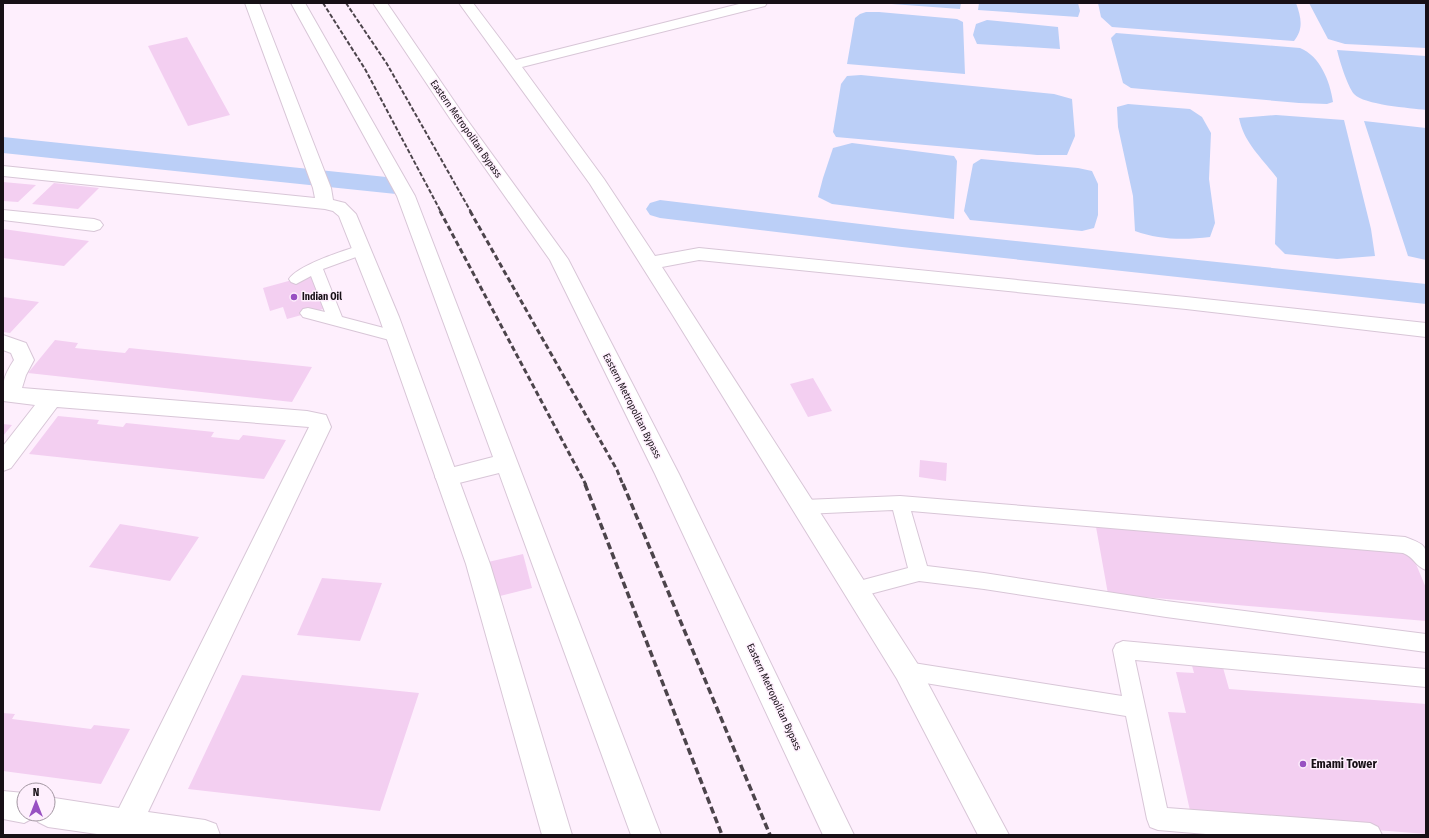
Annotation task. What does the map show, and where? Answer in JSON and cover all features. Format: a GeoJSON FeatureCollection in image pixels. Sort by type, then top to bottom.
{"type":"FeatureCollection","features":[{"type":"Feature","properties":{"kind":"street"},"geometry":{"type":"LineString","coordinates":[[252,3],[324,196],[347,214],[397,337],[478,564],[557,835]]}},
{"type":"Feature","properties":{"kind":"street"},"geometry":{"type":"LineString","coordinates":[[298,3],[406,196],[646,835]]}},
{"type":"Feature","properties":{"kind":"street","name":"Eastern Metropolitan Bypass"},"geometry":{"type":"LineString","coordinates":[[380,3],[459,120],[559,259],[667,474],[839,835]]}},
{"type":"Feature","properties":{"kind":"street"},"geometry":{"type":"LineString","coordinates":[[466,3],[513,65],[598,183],[650,263],[907,671],[994,835]]}},
{"type":"Feature","properties":{"kind":"street"},"geometry":{"type":"LineString","coordinates":[[513,65],[760,3]]}},
{"type":"Feature","properties":{"kind":"street"},"geometry":{"type":"LineString","coordinates":[[3,171],[324,196]]}},
{"type":"Feature","properties":{"kind":"street"},"geometry":{"type":"LineString","coordinates":[[3,215],[94,225]]}},
{"type":"Feature","properties":{"kind":"street"},"geometry":{"type":"LineString","coordinates":[[650,263],[699,254],[1194,304],[1426,330]]}},
{"type":"Feature","properties":{"kind":"street"},"geometry":{"type":"LineString","coordinates":[[3,342],[19,348],[24,360],[15,375],[7,395],[307,419],[318,421],[320,427],[127,823]]}},
{"type":"Feature","properties":{"kind":"street"},"geometry":{"type":"LineString","coordinates":[[3,462],[52,398]]}},
{"type":"Feature","properties":{"kind":"street"},"geometry":{"type":"LineString","coordinates":[[447,477],[506,463]]}},
{"type":"Feature","properties":{"kind":"street"},"geometry":{"type":"LineString","coordinates":[[3,805],[16,807]]}},
{"type":"Feature","properties":{"kind":"street"},"geometry":{"type":"LineString","coordinates":[[56,813],[205,835]]}},
{"type":"Feature","properties":{"kind":"lane"},"geometry":{"type":"LineString","coordinates":[[296,279],[315,267],[362,250]]}},
{"type":"Feature","properties":{"kind":"lane"},"geometry":{"type":"LineString","coordinates":[[315,267],[336,321]]}},
{"type":"Feature","properties":{"kind":"lane"},"geometry":{"type":"LineString","coordinates":[[308,313],[397,337]]}},
{"type":"Feature","properties":{"kind":"lane"},"geometry":{"type":"LineString","coordinates":[[804,507],[900,503],[1406,544],[1417,550],[1426,562]]}},
{"type":"Feature","properties":{"kind":"lane"},"geometry":{"type":"LineString","coordinates":[[900,503],[919,573]]}},
{"type":"Feature","properties":{"kind":"lane"},"geometry":{"type":"LineString","coordinates":[[855,590],[919,573],[984,581],[1166,609],[1426,643]]}},
{"type":"Feature","properties":{"kind":"lane"},"geometry":{"type":"LineString","coordinates":[[1370,835],[1158,819],[1123,650],[1426,678]]}},
{"type":"Feature","properties":{"kind":"lane"},"geometry":{"type":"LineString","coordinates":[[907,671],[1047,695],[1135,708]]}},
{"type":"Feature","properties":{"kind":"water"},"geometry":{"type":"Polygon","coordinates":[[[878,3],[961,3],[960,9],[878,3]]]}},
{"type":"Feature","properties":{"kind":"water"},"geometry":{"type":"Polygon","coordinates":[[[979,3],[1078,3],[1080,11],[1078,17],[978,10],[979,3]]]}},
{"type":"Feature","properties":{"kind":"water"},"geometry":{"type":"Polygon","coordinates":[[[1098,3],[1296,3],[1301,23],[1299,32],[1294,41],[1112,27],[1101,17],[1098,3]]]}},
{"type":"Feature","properties":{"kind":"water"},"geometry":{"type":"Polygon","coordinates":[[[1309,3],[1426,3],[1426,48],[1345,44],[1328,39],[1309,3]]]}},
{"type":"Feature","properties":{"kind":"water"},"geometry":{"type":"Polygon","coordinates":[[[866,12],[957,19],[963,22],[965,74],[847,64],[855,18],[866,12]]]}},
{"type":"Feature","properties":{"kind":"water"},"geometry":{"type":"Polygon","coordinates":[[[987,20],[1058,27],[1060,49],[977,44],[973,35],[976,24],[987,20]]]}},
{"type":"Feature","properties":{"kind":"water"},"geometry":{"type":"Polygon","coordinates":[[[1116,33],[1300,48],[1313,57],[1323,70],[1332,94],[1333,102],[1327,104],[1299,103],[1131,88],[1123,83],[1111,38],[1116,33]]]}},
{"type":"Feature","properties":{"kind":"water"},"geometry":{"type":"Polygon","coordinates":[[[1337,50],[1426,56],[1426,110],[1388,105],[1359,98],[1354,94],[1349,85],[1337,50]]]}},
{"type":"Feature","properties":{"kind":"water"},"geometry":{"type":"Polygon","coordinates":[[[861,75],[1054,94],[1072,99],[1075,136],[1067,155],[1037,155],[836,137],[833,132],[841,84],[847,76],[861,75]]]}},
{"type":"Feature","properties":{"kind":"water"},"geometry":{"type":"Polygon","coordinates":[[[1128,104],[1190,109],[1202,117],[1211,133],[1209,179],[1215,223],[1210,237],[1191,239],[1163,238],[1135,231],[1133,196],[1118,127],[1117,107],[1128,104]]]}},
{"type":"Feature","properties":{"kind":"water"},"geometry":{"type":"Polygon","coordinates":[[[1276,115],[1344,120],[1371,229],[1375,256],[1337,259],[1285,254],[1275,244],[1277,178],[1249,143],[1241,127],[1239,118],[1276,115]]]}},
{"type":"Feature","properties":{"kind":"water"},"geometry":{"type":"Polygon","coordinates":[[[1364,121],[1426,128],[1426,260],[1408,256],[1364,121]]]}},
{"type":"Feature","properties":{"kind":"water"},"geometry":{"type":"Polygon","coordinates":[[[852,143],[954,156],[957,161],[954,219],[832,204],[818,197],[833,148],[852,143]]]}},
{"type":"Feature","properties":{"kind":"water"},"geometry":{"type":"Polygon","coordinates":[[[981,159],[1078,168],[1092,171],[1098,184],[1098,215],[1094,228],[1082,231],[970,220],[964,211],[973,164],[981,159]]]}},
{"type":"Feature","properties":{"kind":"building"},"geometry":{"type":"Polygon","coordinates":[[[187,37],[230,115],[188,126],[148,46],[187,37]]]}},
{"type":"Feature","properties":{"kind":"building"},"geometry":{"type":"Polygon","coordinates":[[[3,182],[36,185],[18,202],[3,201],[3,182]]]}},
{"type":"Feature","properties":{"kind":"building"},"geometry":{"type":"Polygon","coordinates":[[[54,183],[99,188],[78,209],[32,204],[54,183]]]}},
{"type":"Feature","properties":{"kind":"building"},"geometry":{"type":"Polygon","coordinates":[[[3,229],[89,241],[64,266],[3,258],[3,229]]]}},
{"type":"Feature","properties":{"kind":"building","name":"Indian Oil"},"geometry":{"type":"Polygon","coordinates":[[[314,274],[327,308],[287,319],[283,307],[270,311],[263,288],[314,274]]]}},
{"type":"Feature","properties":{"kind":"building"},"geometry":{"type":"Polygon","coordinates":[[[3,297],[39,302],[10,333],[3,332],[3,297]]]}},
{"type":"Feature","properties":{"kind":"building"},"geometry":{"type":"Polygon","coordinates":[[[55,340],[78,343],[75,348],[125,353],[129,348],[312,367],[292,402],[28,373],[55,340]]]}},
{"type":"Feature","properties":{"kind":"building"},"geometry":{"type":"Polygon","coordinates":[[[813,378],[832,411],[808,417],[790,384],[813,378]]]}},
{"type":"Feature","properties":{"kind":"building"},"geometry":{"type":"Polygon","coordinates":[[[58,416],[99,420],[97,424],[123,427],[126,423],[214,432],[211,437],[239,440],[243,435],[286,440],[264,479],[29,454],[58,416]]]}},
{"type":"Feature","properties":{"kind":"building"},"geometry":{"type":"Polygon","coordinates":[[[3,424],[12,425],[3,436],[3,424]]]}},
{"type":"Feature","properties":{"kind":"building"},"geometry":{"type":"Polygon","coordinates":[[[920,460],[947,463],[946,481],[919,477],[920,460]]]}},
{"type":"Feature","properties":{"kind":"building"},"geometry":{"type":"Polygon","coordinates":[[[120,524],[199,537],[170,581],[89,567],[120,524]]]}},
{"type":"Feature","properties":{"kind":"building"},"geometry":{"type":"Polygon","coordinates":[[[1096,527],[1411,552],[1426,588],[1426,621],[1108,594],[1096,527]]]}},
{"type":"Feature","properties":{"kind":"building"},"geometry":{"type":"Polygon","coordinates":[[[523,554],[532,588],[496,597],[488,562],[523,554]]]}},
{"type":"Feature","properties":{"kind":"building"},"geometry":{"type":"Polygon","coordinates":[[[322,578],[382,583],[360,641],[297,635],[322,578]]]}},
{"type":"Feature","properties":{"kind":"building","name":"Emami Tower"},"geometry":{"type":"Polygon","coordinates":[[[1191,662],[1222,664],[1229,689],[1426,704],[1426,834],[1191,815],[1168,712],[1186,713],[1176,672],[1194,673],[1191,662]]]}},
{"type":"Feature","properties":{"kind":"building"},"geometry":{"type":"Polygon","coordinates":[[[242,675],[419,693],[380,811],[188,789],[242,675]]]}},
{"type":"Feature","properties":{"kind":"building"},"geometry":{"type":"Polygon","coordinates":[[[3,713],[15,714],[12,719],[91,729],[94,725],[130,729],[101,784],[3,771],[3,713]]]}},
{"type":"Feature","properties":{"kind":"waterway"},"geometry":{"type":"LineString","coordinates":[[3,145],[396,186]]}},
{"type":"Feature","properties":{"kind":"waterway"},"geometry":{"type":"LineString","coordinates":[[660,209],[902,238],[1426,294]]}},
{"type":"Feature","properties":{"kind":"railway"},"geometry":{"type":"LineString","coordinates":[[323,3],[365,69],[441,212]]}},
{"type":"Feature","properties":{"kind":"railway"},"geometry":{"type":"LineString","coordinates":[[346,3],[387,64],[471,212]]}},
{"type":"Feature","properties":{"kind":"railway"},"geometry":{"type":"LineString","coordinates":[[440,211],[586,485]]}},
{"type":"Feature","properties":{"kind":"railway"},"geometry":{"type":"LineString","coordinates":[[470,211],[617,470],[623,485]]}},
{"type":"Feature","properties":{"kind":"railway"},"geometry":{"type":"LineString","coordinates":[[585,484],[722,835]]}},
{"type":"Feature","properties":{"kind":"railway"},"geometry":{"type":"LineString","coordinates":[[623,484],[770,835]]}},
{"type":"Feature","properties":{"kind":"place","name":"Indian Oil"},"geometry":{"type":"Point","coordinates":[294,297]}},
{"type":"Feature","properties":{"kind":"place","name":"Emami Tower"},"geometry":{"type":"Point","coordinates":[1303,764]}}]}
